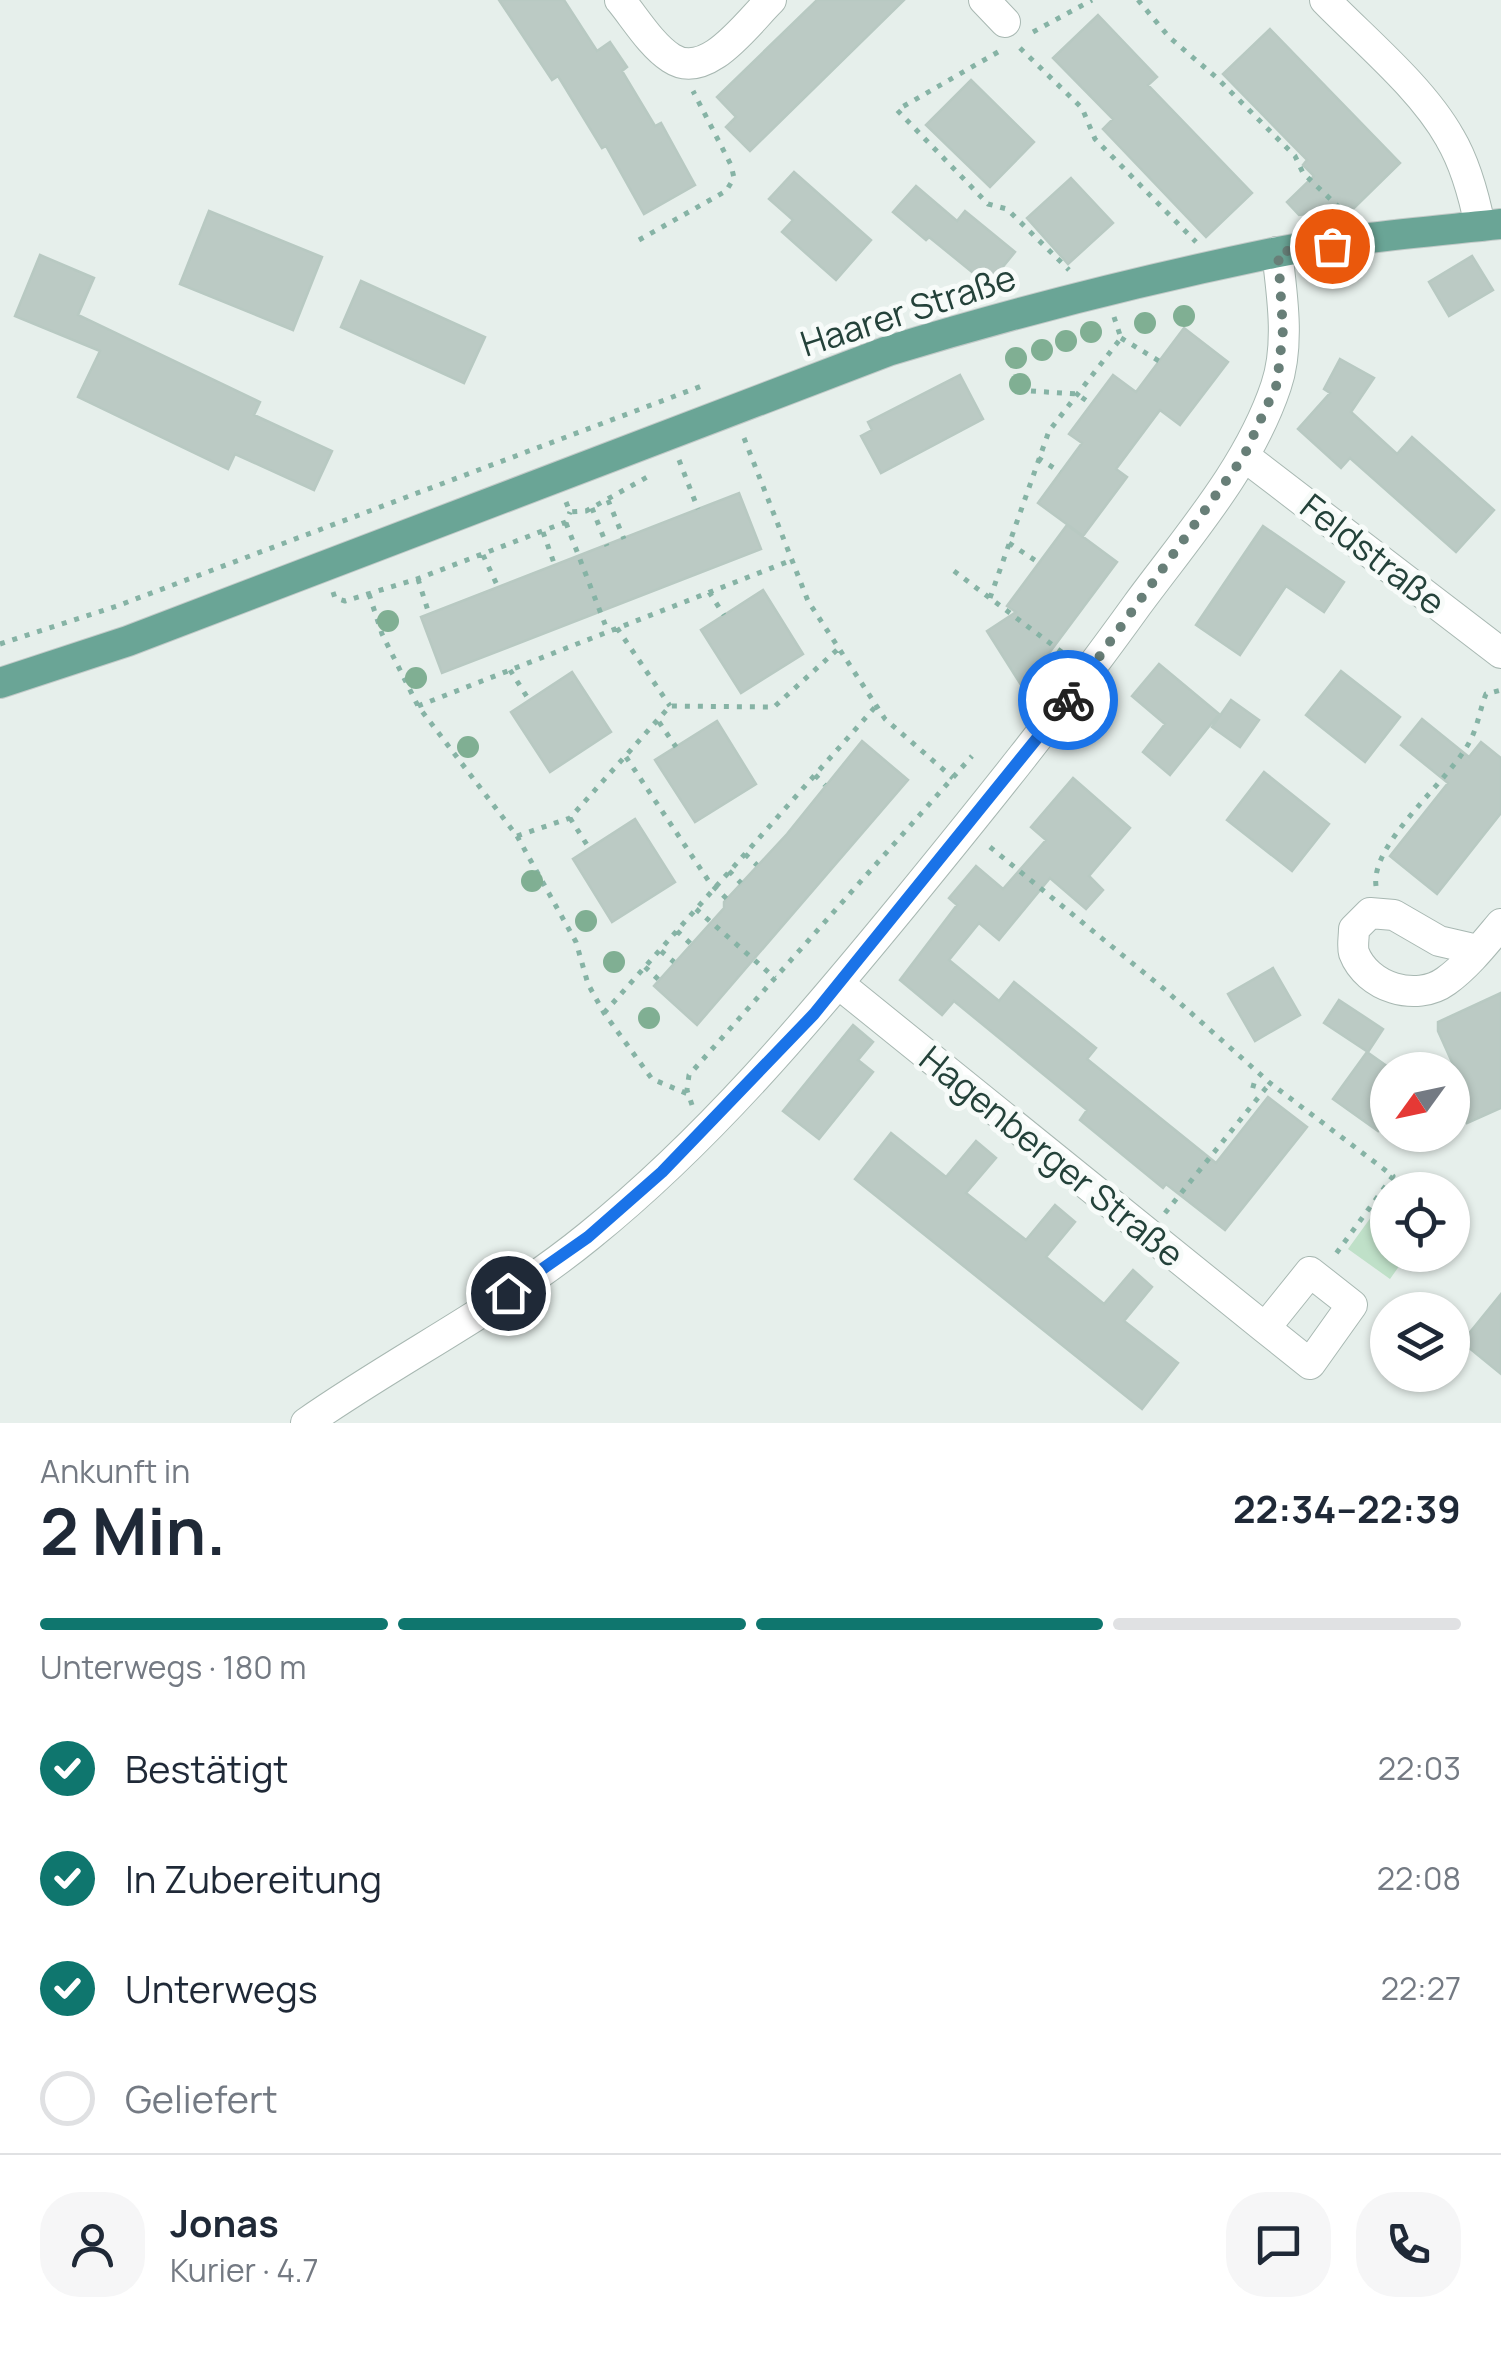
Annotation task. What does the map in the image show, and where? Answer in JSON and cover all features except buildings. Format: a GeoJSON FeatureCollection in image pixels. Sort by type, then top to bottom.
{"type":"FeatureCollection","features":[{"type":"Feature","properties":{"kind":"main road","name":"Haarer Straße"},"geometry":{"type":"LineString","coordinates":[[0,683],[128,641],[888,351],[1095,292],[1278,252],[1491,225]]}},
{"type":"Feature","properties":{"kind":"street"},"geometry":{"type":"LineString","coordinates":[[620,0],[660,48],[673,60],[689,64],[701,63],[718,52],[770,0]]}},
{"type":"Feature","properties":{"kind":"street"},"geometry":{"type":"LineString","coordinates":[[984,0],[1012,38]]}},
{"type":"Feature","properties":{"kind":"street"},"geometry":{"type":"LineString","coordinates":[[1325,0],[1408,85],[1449,135],[1491,225]]}},
{"type":"Feature","properties":{"kind":"street"},"geometry":{"type":"LineString","coordinates":[[306,1423],[588,1237],[662,1172],[839,984],[1089,672],[1244,456],[1277,384],[1283,330],[1278,252]]}},
{"type":"Feature","properties":{"kind":"street","name":"Feldstraße"},"geometry":{"type":"LineString","coordinates":[[1244,456],[1501,653]]}},
{"type":"Feature","properties":{"kind":"street"},"geometry":{"type":"LineString","coordinates":[[1478,950],[1438,942],[1394,915],[1370,912],[1354,930],[1353,950],[1366,974],[1389,988],[1419,990],[1444,983],[1478,950],[1501,924]]}},
{"type":"Feature","properties":{"kind":"street","name":"Hagenberger Straße"},"geometry":{"type":"LineString","coordinates":[[839,984],[1310,1364],[1352,1305],[1319,1278]]}},
{"type":"Feature","properties":{"kind":"street"},"geometry":{"type":"LineString","coordinates":[[1265,1328],[1310,1272],[1319,1278]]}},
{"type":"Feature","properties":{"kind":"path"},"geometry":{"type":"LineString","coordinates":[[1092,0],[1012,38],[897,110],[988,204],[1008,209],[1095,292],[1120,338],[1159,361]]}},
{"type":"Feature","properties":{"kind":"path"},"geometry":{"type":"LineString","coordinates":[[1138,0],[1169,37],[1217,78],[1295,156],[1304,173],[1346,214],[1358,242]]}},
{"type":"Feature","properties":{"kind":"path"},"geometry":{"type":"LineString","coordinates":[[1012,38],[1082,108],[1095,139],[1197,242],[1206,268]]}},
{"type":"Feature","properties":{"kind":"path"},"geometry":{"type":"LineString","coordinates":[[639,240],[726,191],[734,178],[690,85],[689,64]]}},
{"type":"Feature","properties":{"kind":"path"},"geometry":{"type":"LineString","coordinates":[[990,598],[1049,431],[1120,338]]}},
{"type":"Feature","properties":{"kind":"path"},"geometry":{"type":"LineString","coordinates":[[0,644],[117,606],[707,384]]}},
{"type":"Feature","properties":{"kind":"path"},"geometry":{"type":"LineString","coordinates":[[1031,391],[1077,394],[1091,404]]}},
{"type":"Feature","properties":{"kind":"path"},"geometry":{"type":"LineString","coordinates":[[739,426],[808,601],[884,720],[953,778]]}},
{"type":"Feature","properties":{"kind":"path"},"geometry":{"type":"LineString","coordinates":[[676,455],[698,509]]}},
{"type":"Feature","properties":{"kind":"path"},"geometry":{"type":"LineString","coordinates":[[1038,458],[1060,472]]}},
{"type":"Feature","properties":{"kind":"path"},"geometry":{"type":"LineString","coordinates":[[608,500],[624,539]]}},
{"type":"Feature","properties":{"kind":"path"},"geometry":{"type":"LineString","coordinates":[[592,508],[606,546]]}},
{"type":"Feature","properties":{"kind":"path"},"geometry":{"type":"LineString","coordinates":[[570,512],[566,522],[608,632]]}},
{"type":"Feature","properties":{"kind":"path"},"geometry":{"type":"LineString","coordinates":[[324,566],[335,598],[340,601],[418,579],[566,522]]}},
{"type":"Feature","properties":{"kind":"path"},"geometry":{"type":"LineString","coordinates":[[543,532],[555,566]]}},
{"type":"Feature","properties":{"kind":"path"},"geometry":{"type":"LineString","coordinates":[[1009,543],[1039,563]]}},
{"type":"Feature","properties":{"kind":"path"},"geometry":{"type":"LineString","coordinates":[[484,554],[498,587]]}},
{"type":"Feature","properties":{"kind":"path"},"geometry":{"type":"LineString","coordinates":[[418,706],[792,560]]}},
{"type":"Feature","properties":{"kind":"path"},"geometry":{"type":"LineString","coordinates":[[954,572],[1089,672]]}},
{"type":"Feature","properties":{"kind":"path"},"geometry":{"type":"LineString","coordinates":[[418,579],[428,614]]}},
{"type":"Feature","properties":{"kind":"path"},"geometry":{"type":"LineString","coordinates":[[709,592],[724,615]]}},
{"type":"Feature","properties":{"kind":"path"},"geometry":{"type":"LineString","coordinates":[[369,594],[382,634],[418,706],[517,836],[576,942],[588,984],[604,1013],[652,1079],[688,1094],[708,1125]]}},
{"type":"Feature","properties":{"kind":"path"},"geometry":{"type":"LineString","coordinates":[[617,628],[670,706]]}},
{"type":"Feature","properties":{"kind":"path"},"geometry":{"type":"LineString","coordinates":[[670,706],[774,707],[839,649]]}},
{"type":"Feature","properties":{"kind":"path"},"geometry":{"type":"LineString","coordinates":[[510,670],[529,700]]}},
{"type":"Feature","properties":{"kind":"path"},"geometry":{"type":"LineString","coordinates":[[1379,913],[1374,875],[1392,841],[1471,740],[1486,694],[1501,690]]}},
{"type":"Feature","properties":{"kind":"path"},"geometry":{"type":"LineString","coordinates":[[517,836],[570,818],[670,706]]}},
{"type":"Feature","properties":{"kind":"path"},"geometry":{"type":"LineString","coordinates":[[604,1013],[876,706]]}},
{"type":"Feature","properties":{"kind":"path"},"geometry":{"type":"LineString","coordinates":[[659,722],[676,747]]}},
{"type":"Feature","properties":{"kind":"path"},"geometry":{"type":"LineString","coordinates":[[688,1094],[690,1076],[972,756]]}},
{"type":"Feature","properties":{"kind":"path"},"geometry":{"type":"LineString","coordinates":[[626,757],[715,888],[727,899]]}},
{"type":"Feature","properties":{"kind":"path"},"geometry":{"type":"LineString","coordinates":[[815,775],[826,785]]}},
{"type":"Feature","properties":{"kind":"path"},"geometry":{"type":"LineString","coordinates":[[570,818],[589,848]]}},
{"type":"Feature","properties":{"kind":"path"},"geometry":{"type":"LineString","coordinates":[[976,835],[1164,988],[1268,1086],[1393,1176],[1319,1278]]}},
{"type":"Feature","properties":{"kind":"path"},"geometry":{"type":"LineString","coordinates":[[745,854],[757,865]]}},
{"type":"Feature","properties":{"kind":"path"},"geometry":{"type":"LineString","coordinates":[[730,871],[741,883]]}},
{"type":"Feature","properties":{"kind":"path"},"geometry":{"type":"LineString","coordinates":[[696,909],[775,978]]}},
{"type":"Feature","properties":{"kind":"path"},"geometry":{"type":"LineString","coordinates":[[677,931],[691,944]]}},
{"type":"Feature","properties":{"kind":"path"},"geometry":{"type":"LineString","coordinates":[[660,950],[674,962]]}},
{"type":"Feature","properties":{"kind":"path"},"geometry":{"type":"LineString","coordinates":[[645,967],[659,980]]}},
{"type":"Feature","properties":{"kind":"path"},"geometry":{"type":"LineString","coordinates":[[1251,1085],[1268,1086]]}},
{"type":"Feature","properties":{"kind":"path"},"geometry":{"type":"LineString","coordinates":[[1149,1234],[1268,1086]]}},
{"type":"Feature","properties":{"kind":"green space"},"geometry":{"type":"Polygon","coordinates":[[[1370,1219],[1370,1265],[1348,1249],[1370,1219]]]}},
{"type":"Feature","properties":{"kind":"way so far"},"geometry":{"type":"LineString","coordinates":[[1068,700],[1244,456],[1277,384],[1283,330],[1278,252],[1332,246]]}},
{"type":"Feature","properties":{"kind":"route"},"geometry":{"type":"LineString","coordinates":[[508,1293],[588,1237],[662,1172],[814,1014],[1068,700]]}}]}
